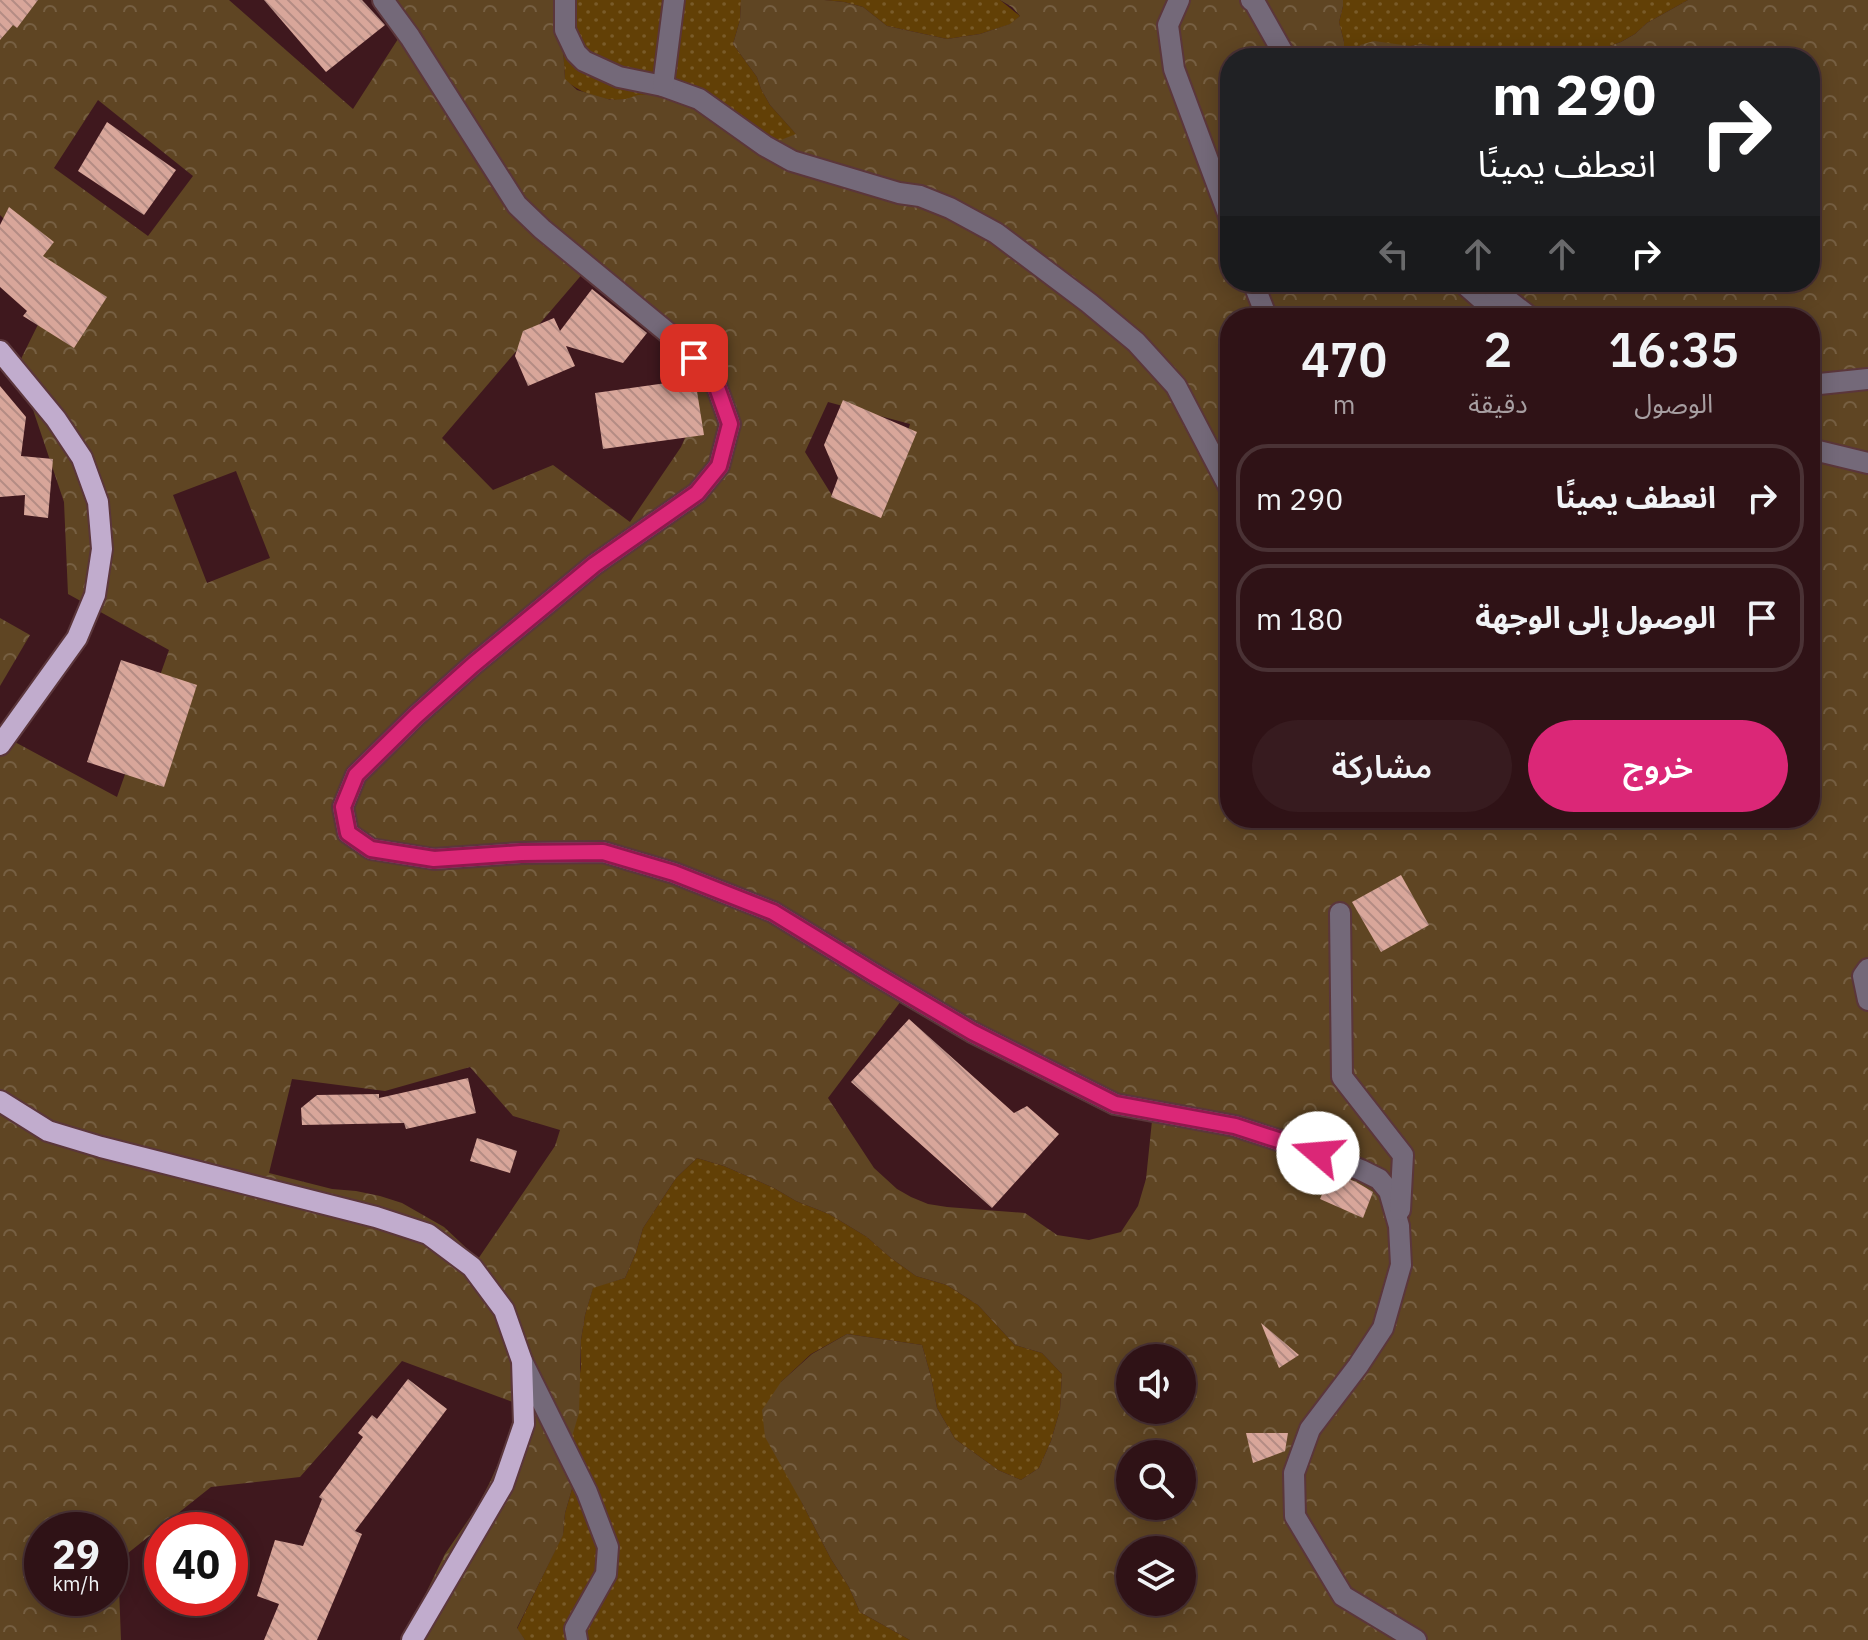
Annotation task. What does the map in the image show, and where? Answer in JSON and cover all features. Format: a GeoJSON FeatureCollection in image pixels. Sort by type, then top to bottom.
{"type":"FeatureCollection","features":[{"type":"Feature","properties":{"kind":"main road"},"geometry":{"type":"LineString","coordinates":[[0,351],[56,419],[82,458],[98,502],[102,549],[95,595],[77,638],[0,745]]}},
{"type":"Feature","properties":{"kind":"main road"},"geometry":{"type":"LineString","coordinates":[[0,1101],[48,1131],[376,1217],[428,1234],[472,1267],[504,1310],[522,1361],[524,1424],[503,1485],[412,1640]]}},
{"type":"Feature","properties":{"kind":"street"},"geometry":{"type":"LineString","coordinates":[[383,0],[517,205],[673,337],[714,379],[730,424],[719,466],[697,493],[594,565],[473,665],[356,775],[343,807],[348,833],[371,849],[434,859],[603,852],[674,873],[773,912],[972,1032],[1115,1104],[1235,1126],[1361,1170],[1379,1179],[1389,1191],[1399,1226]]}},
{"type":"Feature","properties":{"kind":"street"},"geometry":{"type":"LineString","coordinates":[[565,0],[565,30],[576,53],[584,61],[619,77],[663,86],[699,99],[765,146],[792,161],[899,193],[920,196],[996,233],[1136,342],[1176,386],[1220,470]]}},
{"type":"Feature","properties":{"kind":"street"},"geometry":{"type":"LineString","coordinates":[[663,86],[674,0]]}},
{"type":"Feature","properties":{"kind":"street"},"geometry":{"type":"LineString","coordinates":[[1179,0],[1168,25],[1174,69],[1220,192]]}},
{"type":"Feature","properties":{"kind":"street"},"geometry":{"type":"LineString","coordinates":[[1251,0],[1280,48]]}},
{"type":"Feature","properties":{"kind":"street"},"geometry":{"type":"LineString","coordinates":[[1473,292],[1492,308]]}},
{"type":"Feature","properties":{"kind":"street"},"geometry":{"type":"LineString","coordinates":[[1498,292],[1518,308]]}},
{"type":"Feature","properties":{"kind":"street"},"geometry":{"type":"LineString","coordinates":[[1820,384],[1868,379]]}},
{"type":"Feature","properties":{"kind":"street"},"geometry":{"type":"LineString","coordinates":[[1820,451],[1868,463]]}},
{"type":"Feature","properties":{"kind":"street"},"geometry":{"type":"LineString","coordinates":[[1340,913],[1342,1077],[1403,1155],[1399,1226],[1401,1265],[1383,1328],[1310,1429],[1294,1473],[1295,1516],[1343,1596],[1416,1640]]}},
{"type":"Feature","properties":{"kind":"street"},"geometry":{"type":"LineString","coordinates":[[1868,969],[1863,976],[1868,1000]]}},
{"type":"Feature","properties":{"kind":"street"},"geometry":{"type":"LineString","coordinates":[[522,1361],[587,1492],[608,1547],[606,1574],[575,1629],[577,1640]]}},
{"type":"Feature","properties":{"kind":"shaded area"},"geometry":{"type":"Polygon","coordinates":[[[571,0],[741,0],[740,20],[733,44],[757,77],[770,105],[797,135],[752,148],[653,95],[611,100],[578,89],[565,80],[563,47],[571,0]]]}},
{"type":"Feature","properties":{"kind":"shaded area"},"geometry":{"type":"Polygon","coordinates":[[[824,0],[1000,0],[1020,16],[1011,24],[980,34],[947,39],[887,26],[863,7],[824,0]]]}},
{"type":"Feature","properties":{"kind":"shaded area"},"geometry":{"type":"Polygon","coordinates":[[[1343,0],[1688,0],[1621,42],[1604,48],[1437,48],[1423,44],[1344,48],[1339,22],[1343,0]]]}},
{"type":"Feature","properties":{"kind":"shaded area"},"geometry":{"type":"Polygon","coordinates":[[[697,1158],[724,1166],[829,1214],[867,1237],[916,1276],[947,1285],[978,1305],[1015,1345],[1042,1353],[1062,1374],[1060,1410],[1051,1441],[1039,1468],[1021,1480],[998,1470],[955,1439],[937,1408],[922,1345],[847,1334],[811,1354],[781,1382],[802,1503],[860,1612],[910,1640],[525,1640],[517,1629],[563,1534],[572,1489],[571,1440],[581,1366],[581,1340],[593,1287],[625,1278],[643,1228],[676,1178],[697,1158]]]}},
{"type":"Feature","properties":{"kind":"green space"},"geometry":{"type":"Polygon","coordinates":[[[14,0],[229,0],[353,109],[407,25],[383,0],[571,0],[563,47],[565,79],[577,90],[611,100],[668,94],[720,115],[739,140],[752,148],[796,134],[770,105],[757,77],[733,44],[740,20],[741,0],[844,2],[863,7],[887,26],[947,39],[980,34],[1010,24],[1020,16],[1000,0],[1343,0],[1339,22],[1344,48],[1220,48],[1220,292],[1820,292],[1820,48],[1604,48],[1621,42],[1688,0],[1868,0],[1868,1640],[910,1640],[860,1612],[765,1437],[762,1410],[781,1382],[812,1354],[847,1334],[922,1345],[937,1408],[955,1439],[998,1470],[1021,1480],[1039,1468],[1051,1441],[1060,1410],[1062,1374],[1042,1353],[1015,1345],[978,1305],[947,1285],[916,1276],[867,1237],[829,1214],[724,1166],[697,1158],[676,1178],[643,1228],[625,1278],[593,1288],[581,1340],[579,1413],[571,1440],[572,1489],[563,1535],[517,1628],[525,1640],[403,1640],[445,1554],[490,1482],[518,1404],[402,1361],[300,1477],[211,1487],[180,1512],[144,1512],[144,1540],[128,1553],[128,1512],[24,1512],[24,1616],[120,1616],[121,1640],[0,1640],[0,734],[117,797],[169,650],[68,594],[64,502],[18,365],[62,276],[0,215],[0,21],[14,0]],[[98,100],[54,168],[148,236],[193,176],[98,100]],[[590,265],[442,438],[493,490],[553,465],[630,522],[681,447],[688,431],[691,383],[679,355],[590,265]],[[828,402],[805,452],[833,497],[883,511],[910,424],[828,402]],[[236,471],[173,495],[207,583],[270,558],[236,471]],[[904,997],[828,1098],[874,1168],[897,1189],[928,1204],[1025,1213],[1057,1235],[1089,1240],[1121,1232],[1138,1206],[1146,1179],[1153,1111],[904,997]],[[470,1067],[385,1091],[292,1079],[269,1173],[402,1203],[444,1227],[478,1259],[555,1146],[560,1130],[513,1116],[470,1067]]]}},
{"type":"Feature","properties":{"kind":"green space"},"geometry":{"type":"Polygon","coordinates":[[[1374,41],[1410,46],[1423,44],[1441,48],[1358,48],[1374,41]]]}},
{"type":"Feature","properties":{"kind":"green space"},"geometry":{"type":"Polygon","coordinates":[[[0,618],[30,635],[0,686],[0,618]]]}},
{"type":"Feature","properties":{"kind":"building"},"geometry":{"type":"Polygon","coordinates":[[[0,0],[38,0],[17,28],[13,25],[0,40],[0,0]]]}},
{"type":"Feature","properties":{"kind":"building"},"geometry":{"type":"Polygon","coordinates":[[[264,0],[362,0],[385,25],[326,72],[264,0]]]}},
{"type":"Feature","properties":{"kind":"building"},"geometry":{"type":"Polygon","coordinates":[[[107,122],[176,170],[144,215],[78,171],[107,122]]]}},
{"type":"Feature","properties":{"kind":"building"},"geometry":{"type":"Polygon","coordinates":[[[9,207],[54,242],[43,256],[107,297],[74,348],[23,316],[27,311],[0,287],[0,225],[9,207]]]}},
{"type":"Feature","properties":{"kind":"building"},"geometry":{"type":"Polygon","coordinates":[[[592,289],[647,333],[623,363],[566,346],[575,366],[528,386],[515,356],[523,331],[554,318],[560,331],[592,289]]]}},
{"type":"Feature","properties":{"kind":"building"},"geometry":{"type":"Polygon","coordinates":[[[695,379],[704,435],[603,449],[595,393],[695,379]]]}},
{"type":"Feature","properties":{"kind":"building"},"geometry":{"type":"Polygon","coordinates":[[[0,386],[26,417],[21,456],[53,459],[48,518],[24,515],[25,495],[0,497],[0,386]]]}},
{"type":"Feature","properties":{"kind":"building"},"geometry":{"type":"Polygon","coordinates":[[[843,400],[917,432],[881,518],[831,497],[838,478],[824,445],[843,400]]]}},
{"type":"Feature","properties":{"kind":"building"},"geometry":{"type":"Polygon","coordinates":[[[121,660],[197,685],[164,787],[87,762],[121,660]]]}},
{"type":"Feature","properties":{"kind":"building"},"geometry":{"type":"Polygon","coordinates":[[[1401,875],[1429,925],[1381,952],[1352,902],[1401,875]]]}},
{"type":"Feature","properties":{"kind":"building"},"geometry":{"type":"Polygon","coordinates":[[[909,1019],[1014,1113],[1027,1106],[1059,1134],[992,1208],[851,1082],[909,1019]]]}},
{"type":"Feature","properties":{"kind":"building"},"geometry":{"type":"Polygon","coordinates":[[[468,1078],[476,1113],[406,1129],[404,1123],[302,1125],[301,1108],[317,1095],[379,1094],[379,1098],[468,1078]]]}},
{"type":"Feature","properties":{"kind":"building"},"geometry":{"type":"Polygon","coordinates":[[[477,1138],[517,1151],[510,1173],[470,1161],[477,1138]]]}},
{"type":"Feature","properties":{"kind":"building"},"geometry":{"type":"Polygon","coordinates":[[[1332,1172],[1373,1192],[1363,1218],[1320,1199],[1332,1172]]]}},
{"type":"Feature","properties":{"kind":"building"},"geometry":{"type":"Polygon","coordinates":[[[1261,1323],[1299,1355],[1279,1368],[1261,1323]]]}},
{"type":"Feature","properties":{"kind":"building"},"geometry":{"type":"Polygon","coordinates":[[[408,1379],[447,1409],[355,1531],[362,1534],[317,1640],[264,1640],[279,1604],[257,1596],[275,1540],[303,1546],[322,1499],[319,1497],[363,1437],[358,1433],[372,1415],[377,1419],[408,1379]]]}},
{"type":"Feature","properties":{"kind":"building"},"geometry":{"type":"Polygon","coordinates":[[[1246,1433],[1288,1433],[1285,1451],[1253,1463],[1246,1433]]]}},
{"type":"Feature","properties":{"kind":"route"},"geometry":{"type":"LineString","coordinates":[[694,358],[714,379],[730,424],[719,466],[697,493],[594,565],[473,665],[356,775],[343,807],[348,833],[371,849],[434,859],[603,852],[674,873],[773,912],[972,1032],[1115,1104],[1235,1126],[1318,1153]]}}]}
